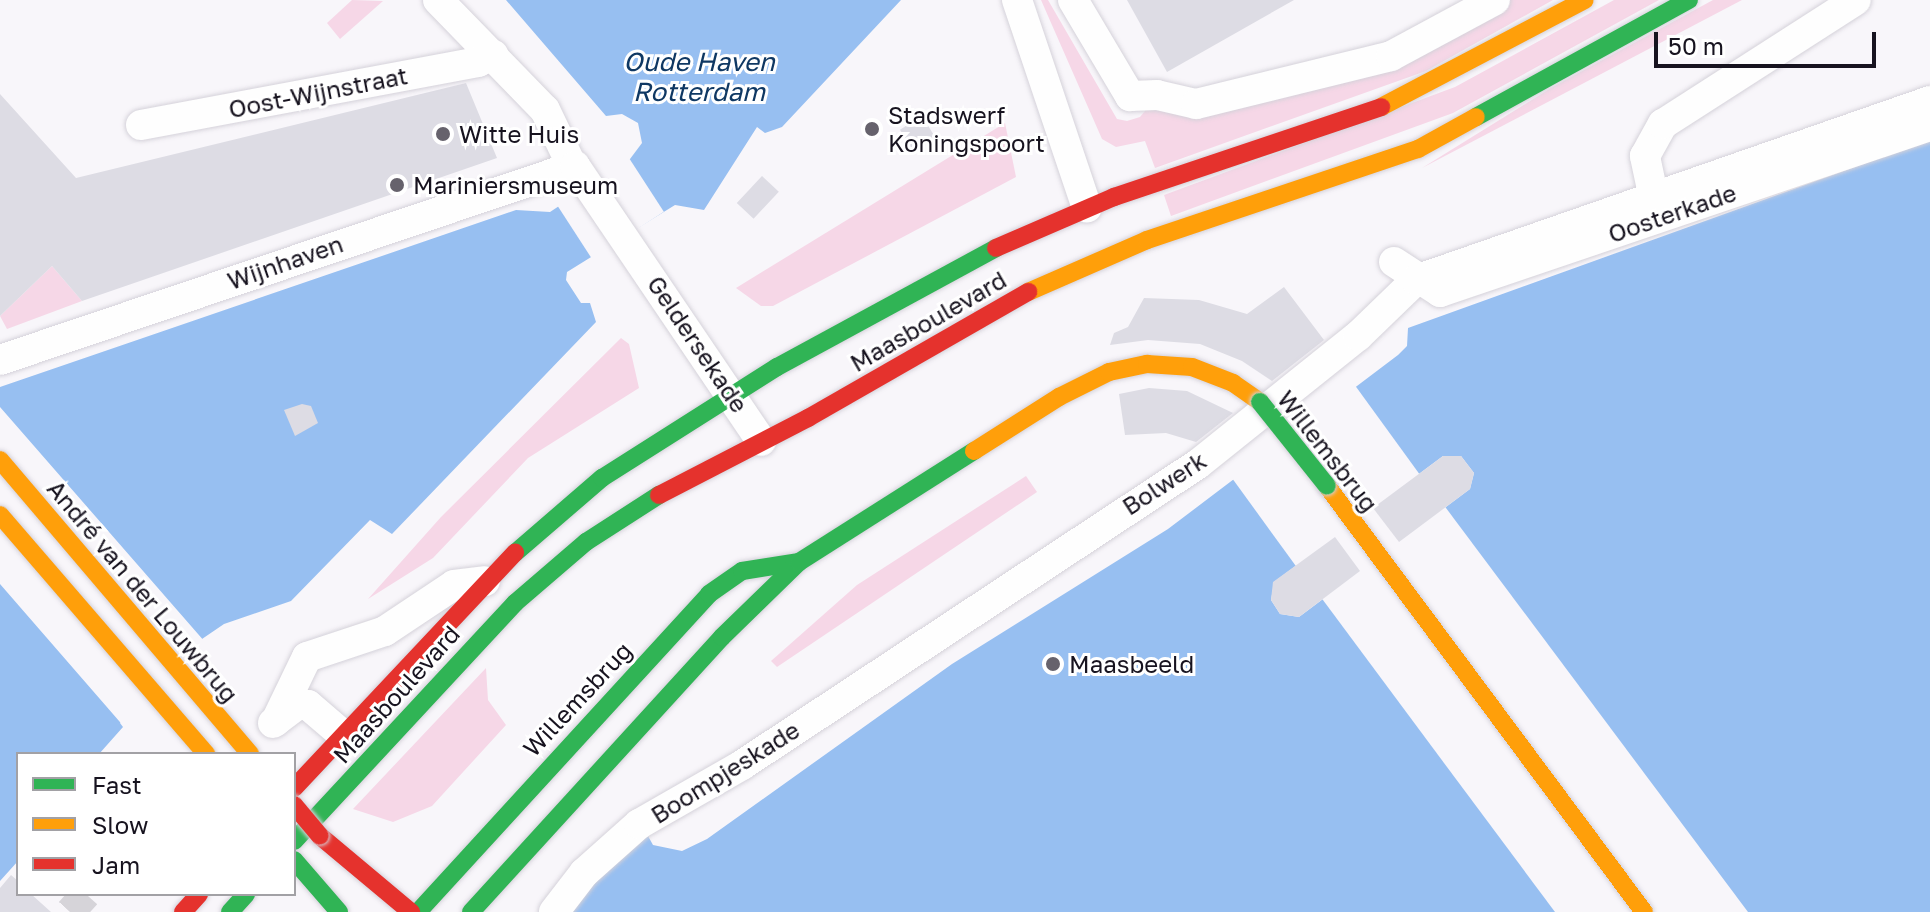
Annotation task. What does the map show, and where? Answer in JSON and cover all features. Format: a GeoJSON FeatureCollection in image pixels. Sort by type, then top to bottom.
{"type":"FeatureCollection","features":[{"type":"Feature","properties":{"kind":"main road","name":"Maasboulevard"},"geometry":{"type":"LineString","coordinates":[[296,786],[485,581],[602,478],[734,396],[947,271],[1087,208],[1367,114],[1585,0]]}},
{"type":"Feature","properties":{"kind":"main road","name":"Maasboulevard"},"geometry":{"type":"LineString","coordinates":[[296,839],[488,630],[547,573],[658,496],[1031,290],[1135,245],[1418,149],[1689,0]]}},
{"type":"Feature","properties":{"kind":"main road"},"geometry":{"type":"LineString","coordinates":[[1087,208],[1109,215],[1116,231],[1135,245]]}},
{"type":"Feature","properties":{"kind":"main road","name":"Willemsbrug"},"geometry":{"type":"LineString","coordinates":[[471,912],[722,637],[799,562],[887,505],[1109,372],[1168,364],[1233,383],[1260,402],[1327,486],[1644,912]]}},
{"type":"Feature","properties":{"kind":"main road","name":"André van der Louwbrug"},"geometry":{"type":"LineString","coordinates":[[0,460],[248,752]]}},
{"type":"Feature","properties":{"kind":"main road"},"geometry":{"type":"LineString","coordinates":[[0,515],[204,752]]}},
{"type":"Feature","properties":{"kind":"main road","name":"Willemsbrug"},"geometry":{"type":"LineString","coordinates":[[418,912],[709,594],[742,571],[799,562]]}},
{"type":"Feature","properties":{"kind":"main road"},"geometry":{"type":"LineString","coordinates":[[296,807],[320,836],[411,912]]}},
{"type":"Feature","properties":{"kind":"main road"},"geometry":{"type":"LineString","coordinates":[[296,862],[339,912]]}},
{"type":"Feature","properties":{"kind":"main road"},"geometry":{"type":"LineString","coordinates":[[183,912],[197,896]]}},
{"type":"Feature","properties":{"kind":"main road"},"geometry":{"type":"LineString","coordinates":[[230,912],[244,896]]}},
{"type":"Feature","properties":{"kind":"street"},"geometry":{"type":"LineString","coordinates":[[438,0],[545,110],[581,174]]}},
{"type":"Feature","properties":{"kind":"street"},"geometry":{"type":"LineString","coordinates":[[1017,0],[1087,208]]}},
{"type":"Feature","properties":{"kind":"street"},"geometry":{"type":"LineString","coordinates":[[1073,0],[1130,96],[1157,95],[1196,104],[1383,59],[1495,0]]}},
{"type":"Feature","properties":{"kind":"street","name":"Oosterkade"},"geometry":{"type":"LineString","coordinates":[[1653,194],[1645,156],[1663,124],[1856,0]]}},
{"type":"Feature","properties":{"kind":"street","name":"Oost-Wijnstraat"},"geometry":{"type":"LineString","coordinates":[[141,125],[478,62],[493,55]]}},
{"type":"Feature","properties":{"kind":"street","name":"Oosterkade"},"geometry":{"type":"LineString","coordinates":[[1403,278],[1930,101]]}},
{"type":"Feature","properties":{"kind":"street","name":"Oosterkade"},"geometry":{"type":"LineString","coordinates":[[1403,278],[1440,292],[1930,126]]}},
{"type":"Feature","properties":{"kind":"street","name":"Geldersekade"},"geometry":{"type":"LineString","coordinates":[[581,174],[734,396],[761,441]]}},
{"type":"Feature","properties":{"kind":"street","name":"Wijnhaven"},"geometry":{"type":"LineString","coordinates":[[0,360],[581,174]]}},
{"type":"Feature","properties":{"kind":"street","name":"Bolwerk"},"geometry":{"type":"LineString","coordinates":[[912,650],[1198,464],[1358,336],[1403,278]]}},
{"type":"Feature","properties":{"kind":"street"},"geometry":{"type":"LineString","coordinates":[[276,721],[307,657],[385,631],[454,585],[485,581]]}},
{"type":"Feature","properties":{"kind":"street","name":"Boompjeskade"},"geometry":{"type":"LineString","coordinates":[[554,912],[584,873],[639,824],[742,765],[912,650]]}},
{"type":"Feature","properties":{"kind":"street"},"geometry":{"type":"LineString","coordinates":[[232,752],[297,705],[308,705],[343,735]]}},
{"type":"Feature","properties":{"kind":"shaded area"},"geometry":{"type":"Polygon","coordinates":[[[352,0],[383,1],[340,39],[327,23],[352,0]]]}},
{"type":"Feature","properties":{"kind":"shaded area"},"geometry":{"type":"Polygon","coordinates":[[[1041,0],[1048,0],[1117,119],[1127,121],[1140,117],[1153,101],[1193,110],[1508,0],[1553,0],[1426,71],[1155,168],[1145,141],[1116,147],[1102,139],[1041,0]]]}},
{"type":"Feature","properties":{"kind":"shaded area"},"geometry":{"type":"Polygon","coordinates":[[[1614,0],[1659,0],[1453,113],[1171,216],[1164,195],[1455,87],[1614,0]]]}},
{"type":"Feature","properties":{"kind":"shaded area"},"geometry":{"type":"Polygon","coordinates":[[[1713,0],[1742,0],[1422,168],[1551,88],[1713,0]]]}},
{"type":"Feature","properties":{"kind":"shaded area"},"geometry":{"type":"Polygon","coordinates":[[[1005,123],[1016,177],[773,306],[761,306],[736,288],[1005,123]]]}},
{"type":"Feature","properties":{"kind":"shaded area"},"geometry":{"type":"Polygon","coordinates":[[[52,266],[82,301],[7,329],[0,316],[52,266]]]}},
{"type":"Feature","properties":{"kind":"shaded area"},"geometry":{"type":"Polygon","coordinates":[[[621,338],[629,344],[639,388],[528,458],[433,558],[368,599],[441,517],[621,338]]]}},
{"type":"Feature","properties":{"kind":"shaded area"},"geometry":{"type":"Polygon","coordinates":[[[1026,476],[1037,492],[777,667],[771,661],[857,585],[1026,476]]]}},
{"type":"Feature","properties":{"kind":"shaded area"},"geometry":{"type":"Polygon","coordinates":[[[486,668],[488,700],[506,725],[432,806],[393,822],[353,809],[486,668]]]}},
{"type":"Feature","properties":{"kind":"water","name":"Oude Haven Rotterdam"},"geometry":{"type":"Polygon","coordinates":[[[506,0],[901,0],[782,127],[765,133],[757,127],[704,210],[675,205],[567,272],[566,280],[581,303],[590,303],[596,322],[392,534],[370,520],[291,601],[224,624],[202,639],[120,723],[123,727],[101,752],[16,752],[16,863],[0,881],[0,387],[516,210],[550,212],[630,159],[642,143],[638,123],[622,114],[606,116],[506,0]]]}},
{"type":"Feature","properties":{"kind":"water"},"geometry":{"type":"Polygon","coordinates":[[[1930,140],[1930,912],[565,912],[600,873],[648,836],[653,845],[682,851],[707,839],[952,664],[1168,529],[1398,355],[1407,346],[1408,328],[1930,140]],[[1443,456],[1274,582],[1271,600],[1280,614],[1299,617],[1470,489],[1474,473],[1461,456],[1443,456]]]}},
{"type":"Feature","properties":{"kind":"pier"},"geometry":{"type":"Polygon","coordinates":[[[629,158],[664,212],[592,259],[557,205],[629,158]]]}},
{"type":"Feature","properties":{"kind":"pier"},"geometry":{"type":"Polygon","coordinates":[[[1354,384],[1421,476],[1296,567],[1229,475],[1354,384]]]}},
{"type":"Feature","properties":{"kind":"pier"},"geometry":{"type":"Polygon","coordinates":[[[0,407],[205,642],[125,724],[126,729],[0,584],[0,407]]]}},
{"type":"Feature","properties":{"kind":"pier"},"geometry":{"type":"Polygon","coordinates":[[[1443,504],[1748,912],[1555,912],[1320,596],[1443,504]]]}},
{"type":"Feature","properties":{"kind":"building"},"geometry":{"type":"Polygon","coordinates":[[[1127,0],[1294,0],[1167,72],[1127,0]]]}},
{"type":"Feature","properties":{"kind":"building"},"geometry":{"type":"Polygon","coordinates":[[[466,83],[497,158],[82,301],[52,266],[0,316],[0,94],[76,178],[466,83]]]}},
{"type":"Feature","properties":{"kind":"building"},"geometry":{"type":"Polygon","coordinates":[[[922,116],[935,137],[913,151],[900,130],[922,116]]]}},
{"type":"Feature","properties":{"kind":"building"},"geometry":{"type":"Polygon","coordinates":[[[762,176],[779,192],[754,219],[737,203],[762,176]]]}},
{"type":"Feature","properties":{"kind":"building"},"geometry":{"type":"Polygon","coordinates":[[[1284,287],[1324,340],[1272,381],[1242,361],[1200,344],[1148,340],[1110,345],[1114,333],[1128,327],[1144,298],[1199,300],[1247,314],[1284,287]]]}},
{"type":"Feature","properties":{"kind":"building"},"geometry":{"type":"Polygon","coordinates":[[[1149,388],[1187,391],[1233,413],[1196,442],[1166,433],[1125,435],[1119,394],[1149,388]]]}},
{"type":"Feature","properties":{"kind":"building"},"geometry":{"type":"Polygon","coordinates":[[[302,404],[311,406],[318,423],[295,436],[284,410],[302,404]]]}},
{"type":"Feature","properties":{"kind":"building"},"geometry":{"type":"Polygon","coordinates":[[[1443,456],[1461,456],[1474,473],[1470,489],[1399,542],[1373,508],[1443,456]]]}},
{"type":"Feature","properties":{"kind":"building"},"geometry":{"type":"Polygon","coordinates":[[[1335,537],[1360,571],[1299,617],[1280,614],[1271,600],[1273,582],[1335,537]]]}},
{"type":"Feature","properties":{"kind":"building"},"geometry":{"type":"Polygon","coordinates":[[[11,875],[16,879],[16,896],[33,896],[51,912],[0,912],[0,888],[11,875]]]}},
{"type":"Feature","properties":{"kind":"tunnel"},"geometry":{"type":"LineString","coordinates":[[70,912],[84,896]]}},
{"type":"Feature","properties":{"kind":"traffic: fast"},"geometry":{"type":"LineString","coordinates":[[1476,117],[1689,0]]}},
{"type":"Feature","properties":{"kind":"traffic: fast"},"geometry":{"type":"LineString","coordinates":[[515,553],[602,478],[777,367],[996,248]]}},
{"type":"Feature","properties":{"kind":"traffic: fast"},"geometry":{"type":"LineString","coordinates":[[1260,402],[1327,486]]}},
{"type":"Feature","properties":{"kind":"traffic: fast"},"geometry":{"type":"LineString","coordinates":[[471,912],[722,637],[799,562],[974,451]]}},
{"type":"Feature","properties":{"kind":"traffic: fast"},"geometry":{"type":"LineString","coordinates":[[296,839],[515,603],[586,542],[659,495]]}},
{"type":"Feature","properties":{"kind":"traffic: fast"},"geometry":{"type":"LineString","coordinates":[[418,912],[709,594],[742,571],[799,562]]}},
{"type":"Feature","properties":{"kind":"traffic: fast"},"geometry":{"type":"LineString","coordinates":[[296,862],[339,912]]}},
{"type":"Feature","properties":{"kind":"traffic: fast"},"geometry":{"type":"LineString","coordinates":[[230,912],[244,896]]}},
{"type":"Feature","properties":{"kind":"traffic: slow"},"geometry":{"type":"LineString","coordinates":[[1381,107],[1585,0]]}},
{"type":"Feature","properties":{"kind":"traffic: slow"},"geometry":{"type":"LineString","coordinates":[[1028,292],[1147,240],[1418,149],[1476,117]]}},
{"type":"Feature","properties":{"kind":"traffic: slow"},"geometry":{"type":"LineString","coordinates":[[974,451],[1059,397],[1109,372],[1147,364],[1192,367],[1233,383],[1260,402]]}},
{"type":"Feature","properties":{"kind":"traffic: slow"},"geometry":{"type":"LineString","coordinates":[[0,460],[248,752]]}},
{"type":"Feature","properties":{"kind":"traffic: slow"},"geometry":{"type":"LineString","coordinates":[[1327,486],[1644,912]]}},
{"type":"Feature","properties":{"kind":"traffic: slow"},"geometry":{"type":"LineString","coordinates":[[0,515],[204,752]]}},
{"type":"Feature","properties":{"kind":"traffic: jam"},"geometry":{"type":"LineString","coordinates":[[996,248],[1114,197],[1381,107]]}},
{"type":"Feature","properties":{"kind":"traffic: jam"},"geometry":{"type":"LineString","coordinates":[[659,495],[808,418],[1028,292]]}},
{"type":"Feature","properties":{"kind":"traffic: jam"},"geometry":{"type":"LineString","coordinates":[[296,786],[515,553]]}},
{"type":"Feature","properties":{"kind":"traffic: jam"},"geometry":{"type":"LineString","coordinates":[[296,807],[320,836]]}},
{"type":"Feature","properties":{"kind":"traffic: jam"},"geometry":{"type":"LineString","coordinates":[[320,836],[411,912]]}},
{"type":"Feature","properties":{"kind":"traffic: jam"},"geometry":{"type":"LineString","coordinates":[[183,912],[197,896]]}},
{"type":"Feature","properties":{"kind":"place","name":"Stadswerf Koningspoort"},"geometry":{"type":"Point","coordinates":[872,129]}},
{"type":"Feature","properties":{"kind":"place","name":"Witte Huis"},"geometry":{"type":"Point","coordinates":[443,134]}},
{"type":"Feature","properties":{"kind":"place","name":"Mariniersmuseum"},"geometry":{"type":"Point","coordinates":[397,185]}},
{"type":"Feature","properties":{"kind":"place","name":"Maasbeeld"},"geometry":{"type":"Point","coordinates":[1053,664]}}]}
